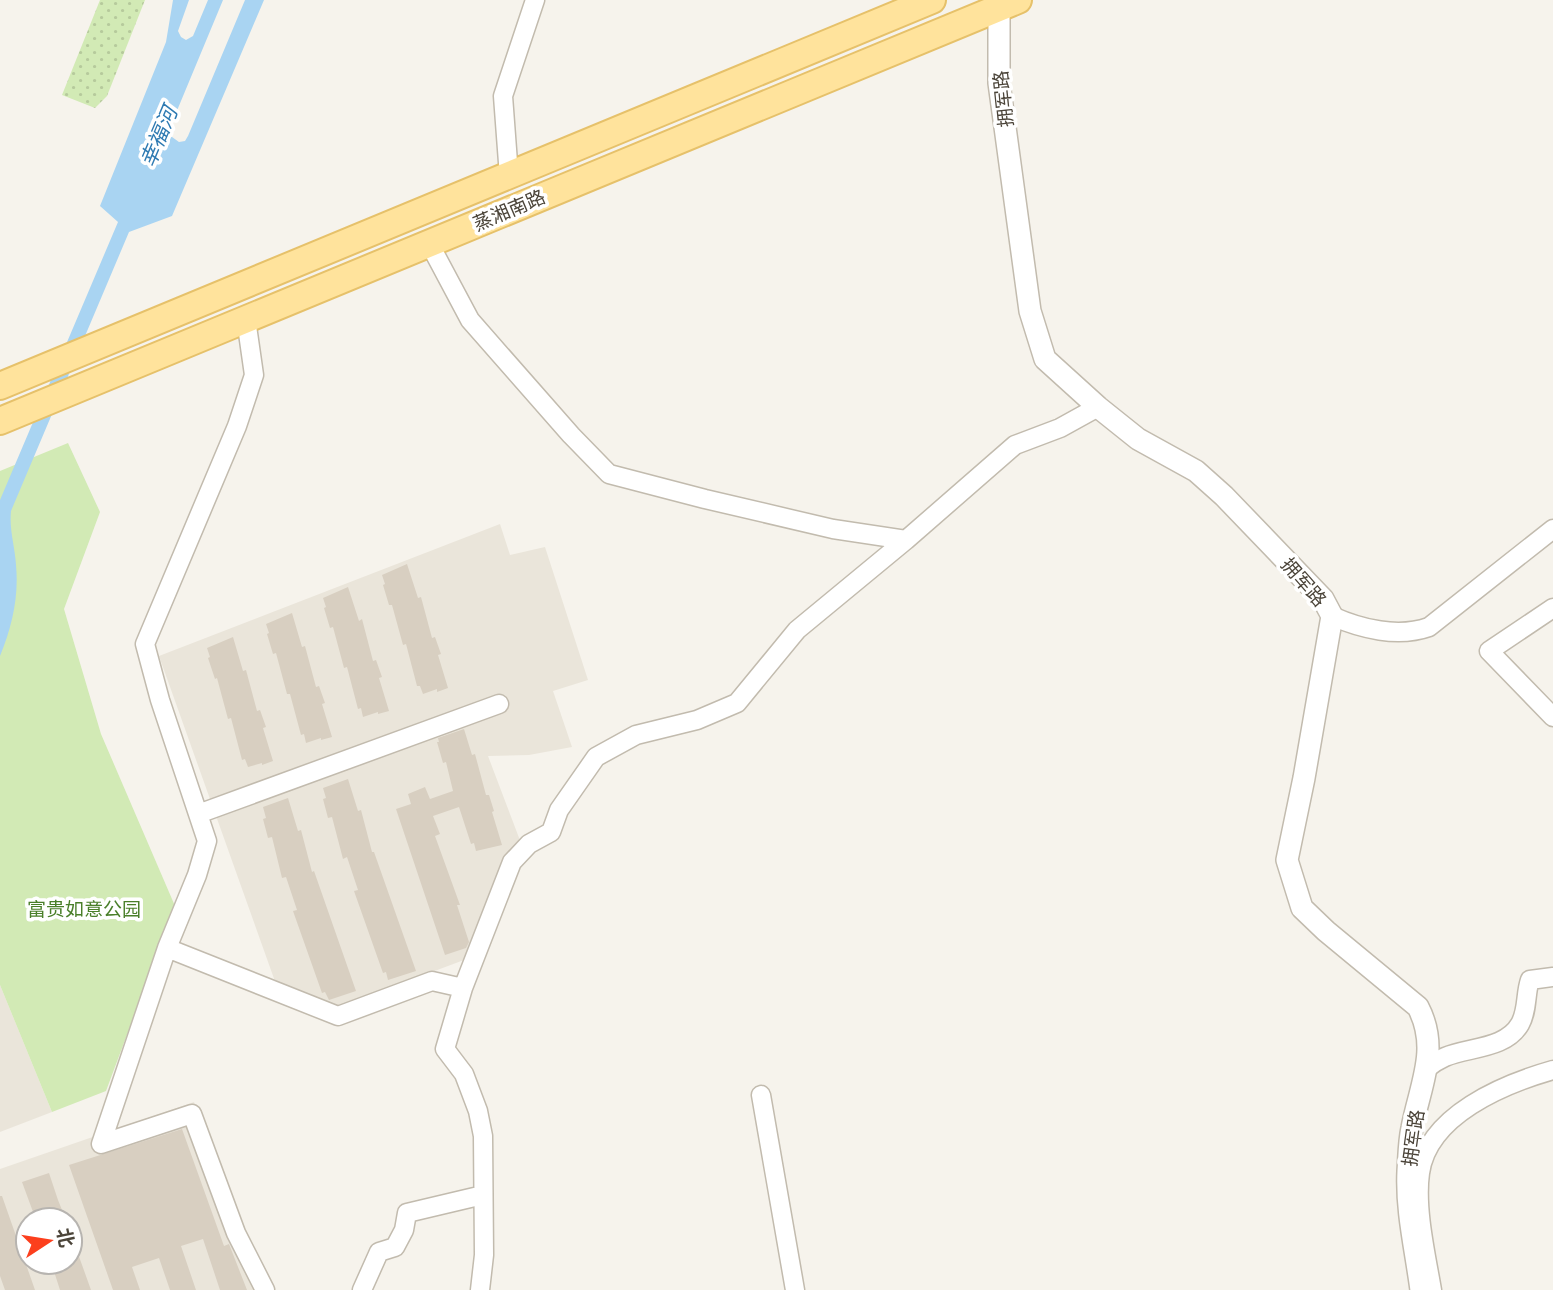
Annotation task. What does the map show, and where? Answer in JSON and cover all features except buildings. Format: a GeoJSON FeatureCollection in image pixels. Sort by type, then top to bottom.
{"type":"FeatureCollection","features":[{"type":"Feature","properties":{"kind":"main road","name":"蒸湘南路"},"geometry":{"type":"LineString","coordinates":[[0,386],[932,0]]}},
{"type":"Feature","properties":{"kind":"main road","name":"蒸湘南路"},"geometry":{"type":"LineString","coordinates":[[0,421],[429,243],[966,10],[1009,4]]}},
{"type":"Feature","properties":{"kind":"street"},"geometry":{"type":"LineString","coordinates":[[509,176],[503,96],[535,0]]}},
{"type":"Feature","properties":{"kind":"street","name":"拥军路"},"geometry":{"type":"LineString","coordinates":[[1009,4],[999,83],[1030,311],[1045,359],[1138,439],[1196,471],[1224,496],[1323,599],[1332,616],[1287,860],[1302,908],[1325,931],[1418,1007],[1426,1023],[1429,1040],[1426,1069],[1412,1130],[1408,1174],[1410,1219],[1421,1290]]}},
{"type":"Feature","properties":{"kind":"street"},"geometry":{"type":"LineString","coordinates":[[429,243],[470,320],[609,474],[833,529],[906,540]]}},
{"type":"Feature","properties":{"kind":"street"},"geometry":{"type":"LineString","coordinates":[[246,319],[254,375],[237,426],[145,644],[160,700],[207,841],[100,1144],[192,1114],[236,1233],[265,1290]]}},
{"type":"Feature","properties":{"kind":"street"},"geometry":{"type":"LineString","coordinates":[[480,1290],[484,1255],[483,1136],[478,1111],[464,1074],[445,1049],[463,988],[512,862],[529,844],[551,832],[559,810],[596,757],[636,735],[697,720],[737,703],[797,630],[1015,445],[1060,428],[1098,407]]}},
{"type":"Feature","properties":{"kind":"street"},"geometry":{"type":"LineString","coordinates":[[1332,616],[1351,625],[1381,630],[1415,632],[1429,627],[1553,529]]}},
{"type":"Feature","properties":{"kind":"street"},"geometry":{"type":"LineString","coordinates":[[1553,608],[1489,651],[1553,717]]}},
{"type":"Feature","properties":{"kind":"street"},"geometry":{"type":"LineString","coordinates":[[198,814],[499,704]]}},
{"type":"Feature","properties":{"kind":"street"},"geometry":{"type":"LineString","coordinates":[[167,948],[338,1016],[432,981],[463,988]]}},
{"type":"Feature","properties":{"kind":"street"},"geometry":{"type":"LineString","coordinates":[[1426,1069],[1448,1056],[1512,1035],[1521,1023],[1525,1011],[1530,980],[1553,977]]}},
{"type":"Feature","properties":{"kind":"street"},"geometry":{"type":"LineString","coordinates":[[1432,1290],[1419,1198],[1420,1173],[1426,1148],[1470,1105],[1520,1080],[1553,1070]]}},
{"type":"Feature","properties":{"kind":"street"},"geometry":{"type":"LineString","coordinates":[[761,1095],[795,1290]]}},
{"type":"Feature","properties":{"kind":"street"},"geometry":{"type":"LineString","coordinates":[[362,1290],[379,1252],[395,1247],[404,1230],[407,1213],[483,1195]]}},
{"type":"Feature","properties":{"kind":"shaded area"},"geometry":{"type":"Polygon","coordinates":[[[500,524],[510,555],[545,547],[588,680],[553,691],[572,747],[529,755],[488,756],[521,843],[472,957],[333,1009],[277,987],[159,656],[500,524]]]}},
{"type":"Feature","properties":{"kind":"shaded area"},"geometry":{"type":"Polygon","coordinates":[[[0,985],[52,1112],[0,1132],[0,985]]]}},
{"type":"Feature","properties":{"kind":"shaded area"},"geometry":{"type":"Polygon","coordinates":[[[194,1102],[259,1290],[0,1290],[0,1169],[194,1102]]]}},
{"type":"Feature","properties":{"kind":"green space"},"geometry":{"type":"Polygon","coordinates":[[[100,0],[145,0],[107,96],[95,108],[62,95],[100,0]]]}},
{"type":"Feature","properties":{"kind":"green space","name":"富贵如意公园"},"geometry":{"type":"Polygon","coordinates":[[[68,443],[100,512],[64,609],[101,734],[175,906],[106,1091],[52,1112],[0,985],[0,471],[68,443]]]}},
{"type":"Feature","properties":{"kind":"water","name":"幸福河"},"geometry":{"type":"Polygon","coordinates":[[[173,0],[189,0],[178,31],[186,40],[193,36],[208,0],[223,0],[171,125],[172,137],[179,142],[185,141],[188,136],[245,0],[264,0],[172,216],[129,232],[11,511],[16,589],[11,623],[0,656],[0,500],[118,222],[100,206],[166,42],[173,0]]]}}]}
